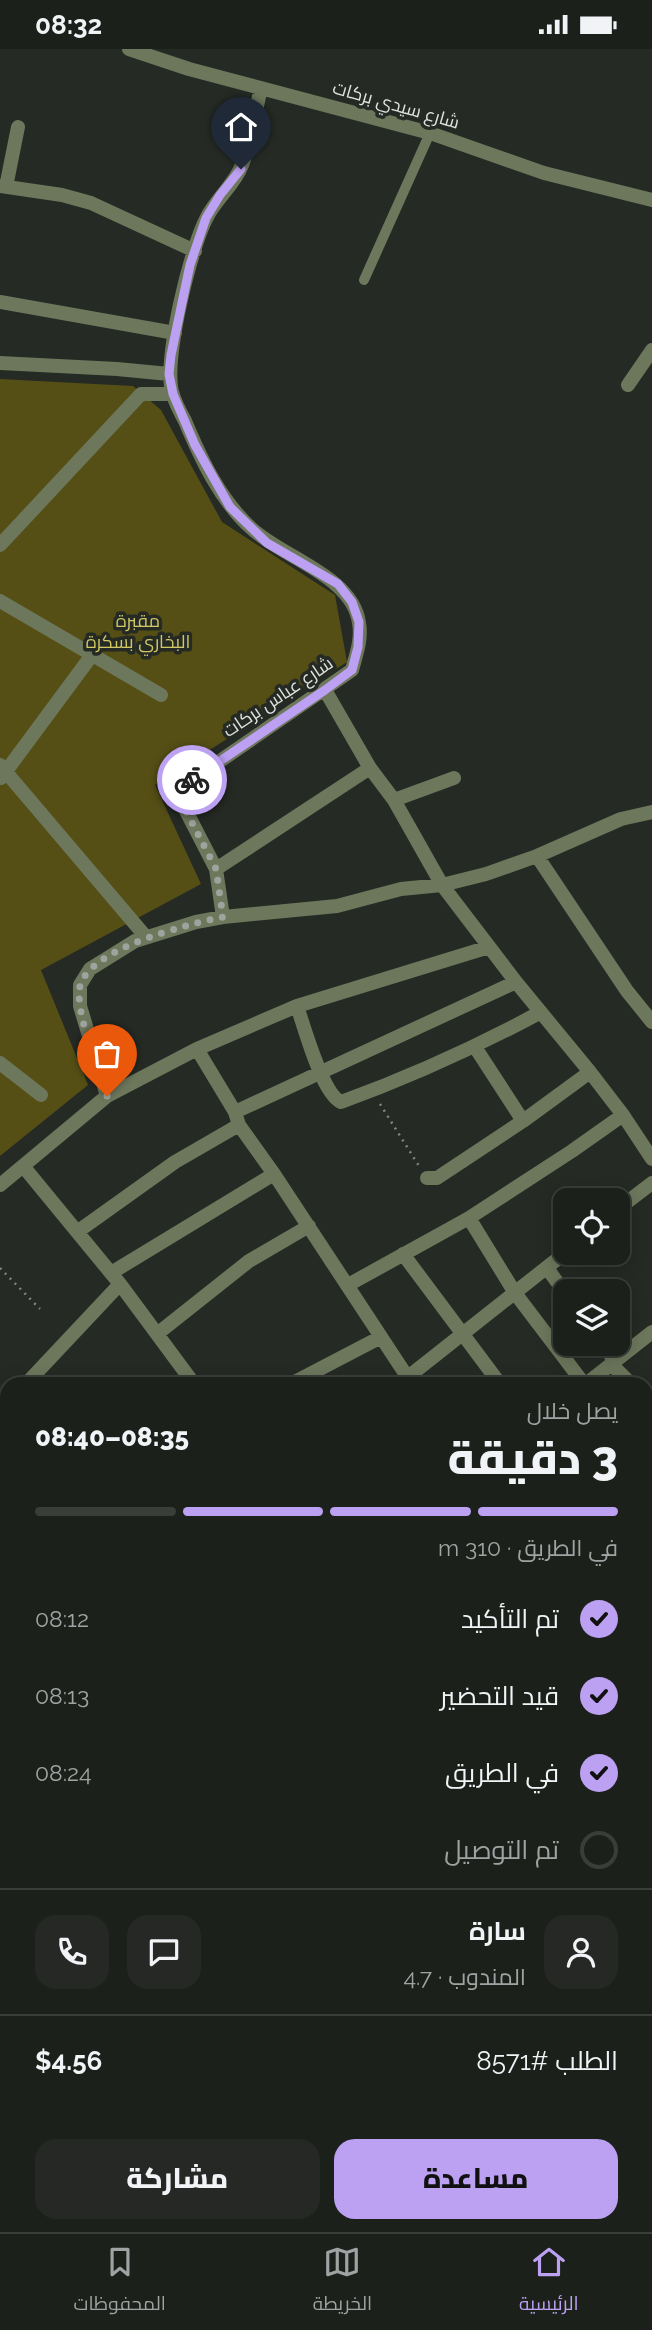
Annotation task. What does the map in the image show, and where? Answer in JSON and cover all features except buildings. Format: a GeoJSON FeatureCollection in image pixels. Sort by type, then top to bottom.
{"type":"FeatureCollection","features":[{"type":"Feature","properties":{"kind":"street","name":"شارع سيدي بركات"},"geometry":{"type":"LineString","coordinates":[[129,49],[189,69],[430,133],[544,173],[652,200]]}},
{"type":"Feature","properties":{"kind":"street","name":"شارع عباس بركات"},"geometry":{"type":"LineString","coordinates":[[223,917],[216,869],[182,803],[188,783],[352,670],[358,647],[359,622],[352,602],[338,584],[267,543],[230,507],[195,445],[173,394],[169,374],[175,333],[195,251],[206,218],[241,169],[261,88]]}},
{"type":"Feature","properties":{"kind":"street"},"geometry":{"type":"LineString","coordinates":[[18,127],[3,186],[62,195],[91,203],[195,251]]}},
{"type":"Feature","properties":{"kind":"street"},"geometry":{"type":"LineString","coordinates":[[0,302],[175,333]]}},
{"type":"Feature","properties":{"kind":"street"},"geometry":{"type":"LineString","coordinates":[[628,385],[652,350]]}},
{"type":"Feature","properties":{"kind":"street"},"geometry":{"type":"LineString","coordinates":[[0,363],[169,374]]}},
{"type":"Feature","properties":{"kind":"street"},"geometry":{"type":"LineString","coordinates":[[0,545],[141,394],[173,394]]}},
{"type":"Feature","properties":{"kind":"street"},"geometry":{"type":"LineString","coordinates":[[0,601],[161,695]]}},
{"type":"Feature","properties":{"kind":"street"},"geometry":{"type":"LineString","coordinates":[[92,655],[2,772],[146,937]]}},
{"type":"Feature","properties":{"kind":"street"},"geometry":{"type":"LineString","coordinates":[[325,690],[370,768],[394,800],[442,885],[516,982],[590,1072],[652,1159]]}},
{"type":"Feature","properties":{"kind":"street"},"geometry":{"type":"LineString","coordinates":[[216,869],[370,768]]}},
{"type":"Feature","properties":{"kind":"street"},"geometry":{"type":"LineString","coordinates":[[394,800],[454,778]]}},
{"type":"Feature","properties":{"kind":"street"},"geometry":{"type":"LineString","coordinates":[[107,1096],[80,1006],[80,985],[90,969],[135,941],[223,917],[337,906],[401,889],[442,885],[486,874],[537,856],[621,819],[652,812]]}},
{"type":"Feature","properties":{"kind":"street"},"geometry":{"type":"LineString","coordinates":[[537,856],[621,983],[652,1022]]}},
{"type":"Feature","properties":{"kind":"street"},"geometry":{"type":"LineString","coordinates":[[0,1185],[107,1096],[197,1049],[297,1006],[489,947]]}},
{"type":"Feature","properties":{"kind":"street"},"geometry":{"type":"LineString","coordinates":[[77,1232],[237,1118],[319,1072],[516,982]]}},
{"type":"Feature","properties":{"kind":"street"},"geometry":{"type":"LineString","coordinates":[[297,1006],[319,1072],[336,1101],[341,1102],[475,1047],[541,1012]]}},
{"type":"Feature","properties":{"kind":"street"},"geometry":{"type":"LineString","coordinates":[[475,1047],[523,1121]]}},
{"type":"Feature","properties":{"kind":"street"},"geometry":{"type":"LineString","coordinates":[[197,1049],[237,1118],[407,1377]]}},
{"type":"Feature","properties":{"kind":"street"},"geometry":{"type":"LineString","coordinates":[[0,1063],[41,1095]]}},
{"type":"Feature","properties":{"kind":"street"},"geometry":{"type":"LineString","coordinates":[[427,1178],[437,1178],[523,1121],[590,1072]]}},
{"type":"Feature","properties":{"kind":"street"},"geometry":{"type":"LineString","coordinates":[[348,1285],[469,1218],[622,1115]]}},
{"type":"Feature","properties":{"kind":"street"},"geometry":{"type":"LineString","coordinates":[[23,1165],[116,1279],[189,1377]]}},
{"type":"Feature","properties":{"kind":"street"},"geometry":{"type":"LineString","coordinates":[[32,1377],[116,1279],[274,1174]]}},
{"type":"Feature","properties":{"kind":"street"},"geometry":{"type":"LineString","coordinates":[[630,1200],[652,1183]]}},
{"type":"Feature","properties":{"kind":"street"},"geometry":{"type":"LineString","coordinates":[[469,1218],[515,1293],[580,1377]]}},
{"type":"Feature","properties":{"kind":"street"},"geometry":{"type":"LineString","coordinates":[[157,1334],[249,1261],[309,1226]]}},
{"type":"Feature","properties":{"kind":"street"},"geometry":{"type":"LineString","coordinates":[[403,1254],[495,1377]]}},
{"type":"Feature","properties":{"kind":"street"},"geometry":{"type":"LineString","coordinates":[[415,1377],[553,1263]]}},
{"type":"Feature","properties":{"kind":"street"},"geometry":{"type":"LineString","coordinates":[[547,1268],[555,1279]]}},
{"type":"Feature","properties":{"kind":"street"},"geometry":{"type":"LineString","coordinates":[[594,1377],[652,1332]]}},
{"type":"Feature","properties":{"kind":"street"},"geometry":{"type":"LineString","coordinates":[[305,1377],[382,1337]]}},
{"type":"Feature","properties":{"kind":"street"},"geometry":{"type":"LineString","coordinates":[[609,1356],[625,1377]]}},
{"type":"Feature","properties":{"kind":"lane"},"geometry":{"type":"LineString","coordinates":[[364,280],[430,133]]}},
{"type":"Feature","properties":{"kind":"path"},"geometry":{"type":"LineString","coordinates":[[372,1091],[427,1178]]}},
{"type":"Feature","properties":{"kind":"path"},"geometry":{"type":"LineString","coordinates":[[0,1268],[40,1309]]}},
{"type":"Feature","properties":{"kind":"green space","name":"مقبرة البخاري بسكرة"},"geometry":{"type":"Polygon","coordinates":[[[0,379],[133,386],[161,410],[222,522],[335,595],[347,662],[155,785],[201,884],[41,970],[88,1085],[0,1156],[0,379]]]}},
{"type":"Feature","properties":{"kind":"way so far"},"geometry":{"type":"LineString","coordinates":[[107,1096],[80,1006],[80,985],[90,969],[135,941],[196,922],[223,917],[216,869],[182,803],[184,792],[192,780]]}},
{"type":"Feature","properties":{"kind":"route"},"geometry":{"type":"LineString","coordinates":[[192,780],[352,670],[358,647],[359,622],[352,602],[338,584],[267,543],[230,507],[195,445],[173,394],[169,374],[171,355],[190,265],[206,218],[241,169]]}}]}
